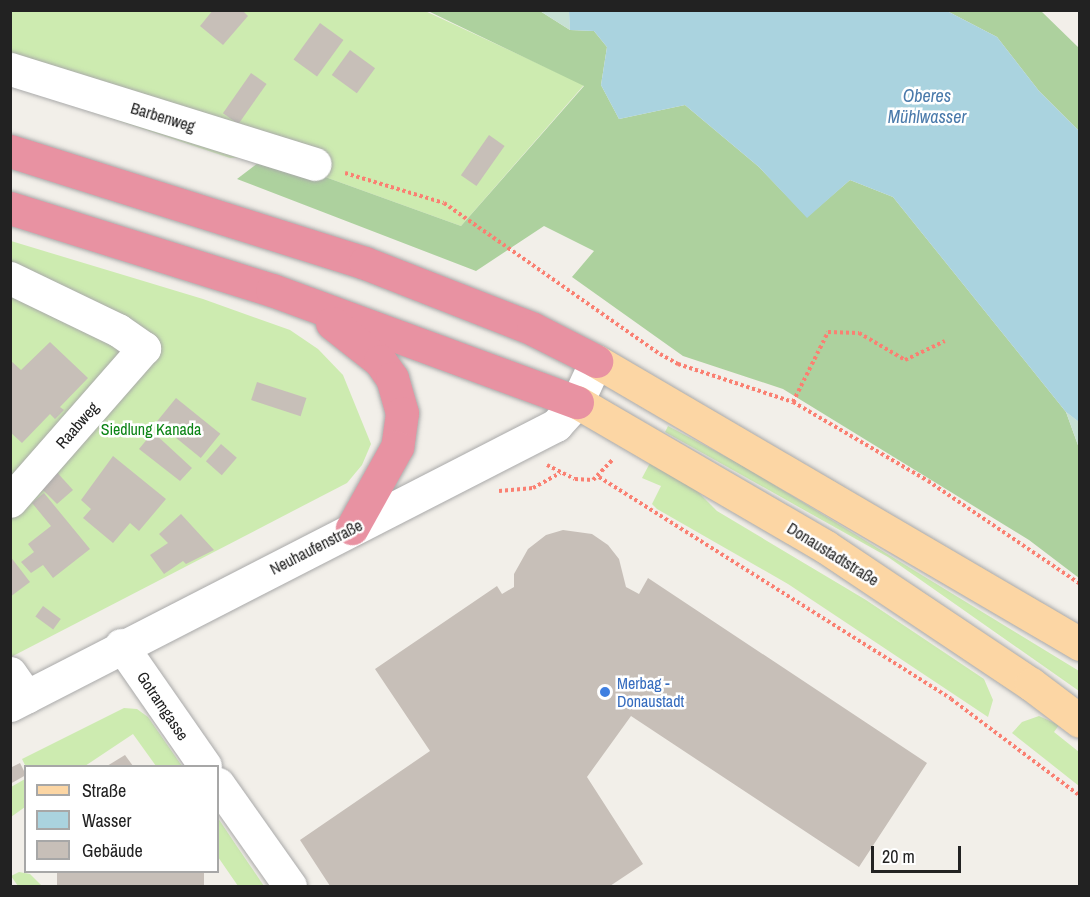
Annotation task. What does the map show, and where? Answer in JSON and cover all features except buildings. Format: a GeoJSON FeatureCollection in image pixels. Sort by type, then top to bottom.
{"type":"FeatureCollection","features":[{"type":"Feature","properties":{"kind":"highway"},"geometry":{"type":"LineString","coordinates":[[10,151],[365,263],[532,329],[596,361]]}},
{"type":"Feature","properties":{"kind":"highway"},"geometry":{"type":"LineString","coordinates":[[10,208],[272,290],[577,402]]}},
{"type":"Feature","properties":{"kind":"highway"},"geometry":{"type":"LineString","coordinates":[[272,290],[369,348],[392,378],[402,413],[401,434],[352,528]]}},
{"type":"Feature","properties":{"kind":"main road"},"geometry":{"type":"LineString","coordinates":[[596,361],[1080,644]]}},
{"type":"Feature","properties":{"kind":"main road","name":"Donaustadtstraße"},"geometry":{"type":"LineString","coordinates":[[577,402],[826,548],[1031,684],[1080,721]]}},
{"type":"Feature","properties":{"kind":"street","name":"Barbenweg"},"geometry":{"type":"LineString","coordinates":[[10,69],[315,164]]}},
{"type":"Feature","properties":{"kind":"street","name":"Raabweg"},"geometry":{"type":"LineString","coordinates":[[10,278],[118,330],[144,348],[10,501]]}},
{"type":"Feature","properties":{"kind":"street","name":"Neuhaufenstraße"},"geometry":{"type":"LineString","coordinates":[[16,692],[121,645],[556,424],[577,402],[596,361]]}},
{"type":"Feature","properties":{"kind":"street","name":"Gotramgasse"},"geometry":{"type":"LineString","coordinates":[[121,645],[204,765]]}},
{"type":"Feature","properties":{"kind":"street"},"geometry":{"type":"LineString","coordinates":[[219,785],[290,886]]}},
{"type":"Feature","properties":{"kind":"path"},"geometry":{"type":"LineString","coordinates":[[315,164],[444,203],[678,364],[793,402],[928,481],[1080,584]]}},
{"type":"Feature","properties":{"kind":"path"},"geometry":{"type":"LineString","coordinates":[[793,402],[828,332],[859,333],[905,360],[945,341]]}},
{"type":"Feature","properties":{"kind":"path"},"geometry":{"type":"LineString","coordinates":[[560,473],[581,481],[599,477],[620,450]]}},
{"type":"Feature","properties":{"kind":"path"},"geometry":{"type":"LineString","coordinates":[[599,477],[951,699],[1080,796]]}},
{"type":"Feature","properties":{"kind":"green space"},"geometry":{"type":"Polygon","coordinates":[[[423,10],[584,85],[461,226],[267,156],[230,158],[11,85],[11,11],[423,10]]]}},
{"type":"Feature","properties":{"kind":"green space"},"geometry":{"type":"Polygon","coordinates":[[[428,11],[540,11],[570,30],[594,31],[607,47],[601,85],[619,119],[685,105],[759,167],[807,217],[850,180],[893,197],[1066,412],[1079,448],[1079,578],[1029,540],[783,389],[683,356],[572,277],[594,251],[544,226],[476,271],[237,179],[267,156],[461,226],[584,86],[428,11]]]}},
{"type":"Feature","properties":{"kind":"green space"},"geometry":{"type":"Polygon","coordinates":[[[540,11],[569,11],[570,30],[540,11]]]}},
{"type":"Feature","properties":{"kind":"green space"},"geometry":{"type":"Polygon","coordinates":[[[947,11],[1041,11],[1079,48],[1079,131],[1039,91],[997,37],[947,11]]]}},
{"type":"Feature","properties":{"kind":"green space","name":"Siedlung Kanada"},"geometry":{"type":"Polygon","coordinates":[[[11,241],[203,299],[290,330],[318,349],[343,375],[371,444],[362,465],[347,483],[11,657],[11,241]]]}},
{"type":"Feature","properties":{"kind":"green space"},"geometry":{"type":"Polygon","coordinates":[[[1066,412],[1079,422],[1079,448],[1066,412]]]}},
{"type":"Feature","properties":{"kind":"green space"},"geometry":{"type":"Polygon","coordinates":[[[668,426],[740,464],[1079,671],[1079,691],[888,557],[665,432],[668,426]]]}},
{"type":"Feature","properties":{"kind":"green space"},"geometry":{"type":"Polygon","coordinates":[[[651,461],[689,483],[717,511],[866,600],[984,679],[993,700],[988,717],[788,584],[657,509],[652,504],[661,486],[642,478],[651,461]]]}},
{"type":"Feature","properties":{"kind":"green space"},"geometry":{"type":"Polygon","coordinates":[[[124,708],[137,709],[148,717],[181,765],[155,765],[133,734],[86,765],[25,765],[22,759],[124,708]]]}},
{"type":"Feature","properties":{"kind":"green space"},"geometry":{"type":"Polygon","coordinates":[[[1039,716],[1059,725],[1054,732],[1079,752],[1079,786],[1012,733],[1022,722],[1039,716]]]}},
{"type":"Feature","properties":{"kind":"green space"},"geometry":{"type":"Polygon","coordinates":[[[24,780],[24,808],[11,817],[11,787],[24,780]]]}},
{"type":"Feature","properties":{"kind":"green space"},"geometry":{"type":"Polygon","coordinates":[[[219,819],[264,886],[238,886],[219,858],[219,819]]]}},
{"type":"Feature","properties":{"kind":"green space"},"geometry":{"type":"Polygon","coordinates":[[[19,872],[30,874],[42,886],[18,886],[11,876],[19,872]]]}},
{"type":"Feature","properties":{"kind":"water","name":"Oberes Mühlwasser"},"geometry":{"type":"Polygon","coordinates":[[[569,11],[947,11],[997,37],[1039,91],[1079,131],[1079,422],[1066,412],[893,197],[850,180],[807,218],[759,167],[685,105],[619,119],[601,85],[607,47],[594,31],[570,30],[569,11]]]}},
{"type":"Feature","properties":{"kind":"place","name":"Merbag - Donaustadt"},"geometry":{"type":"Point","coordinates":[605,692]}}]}
